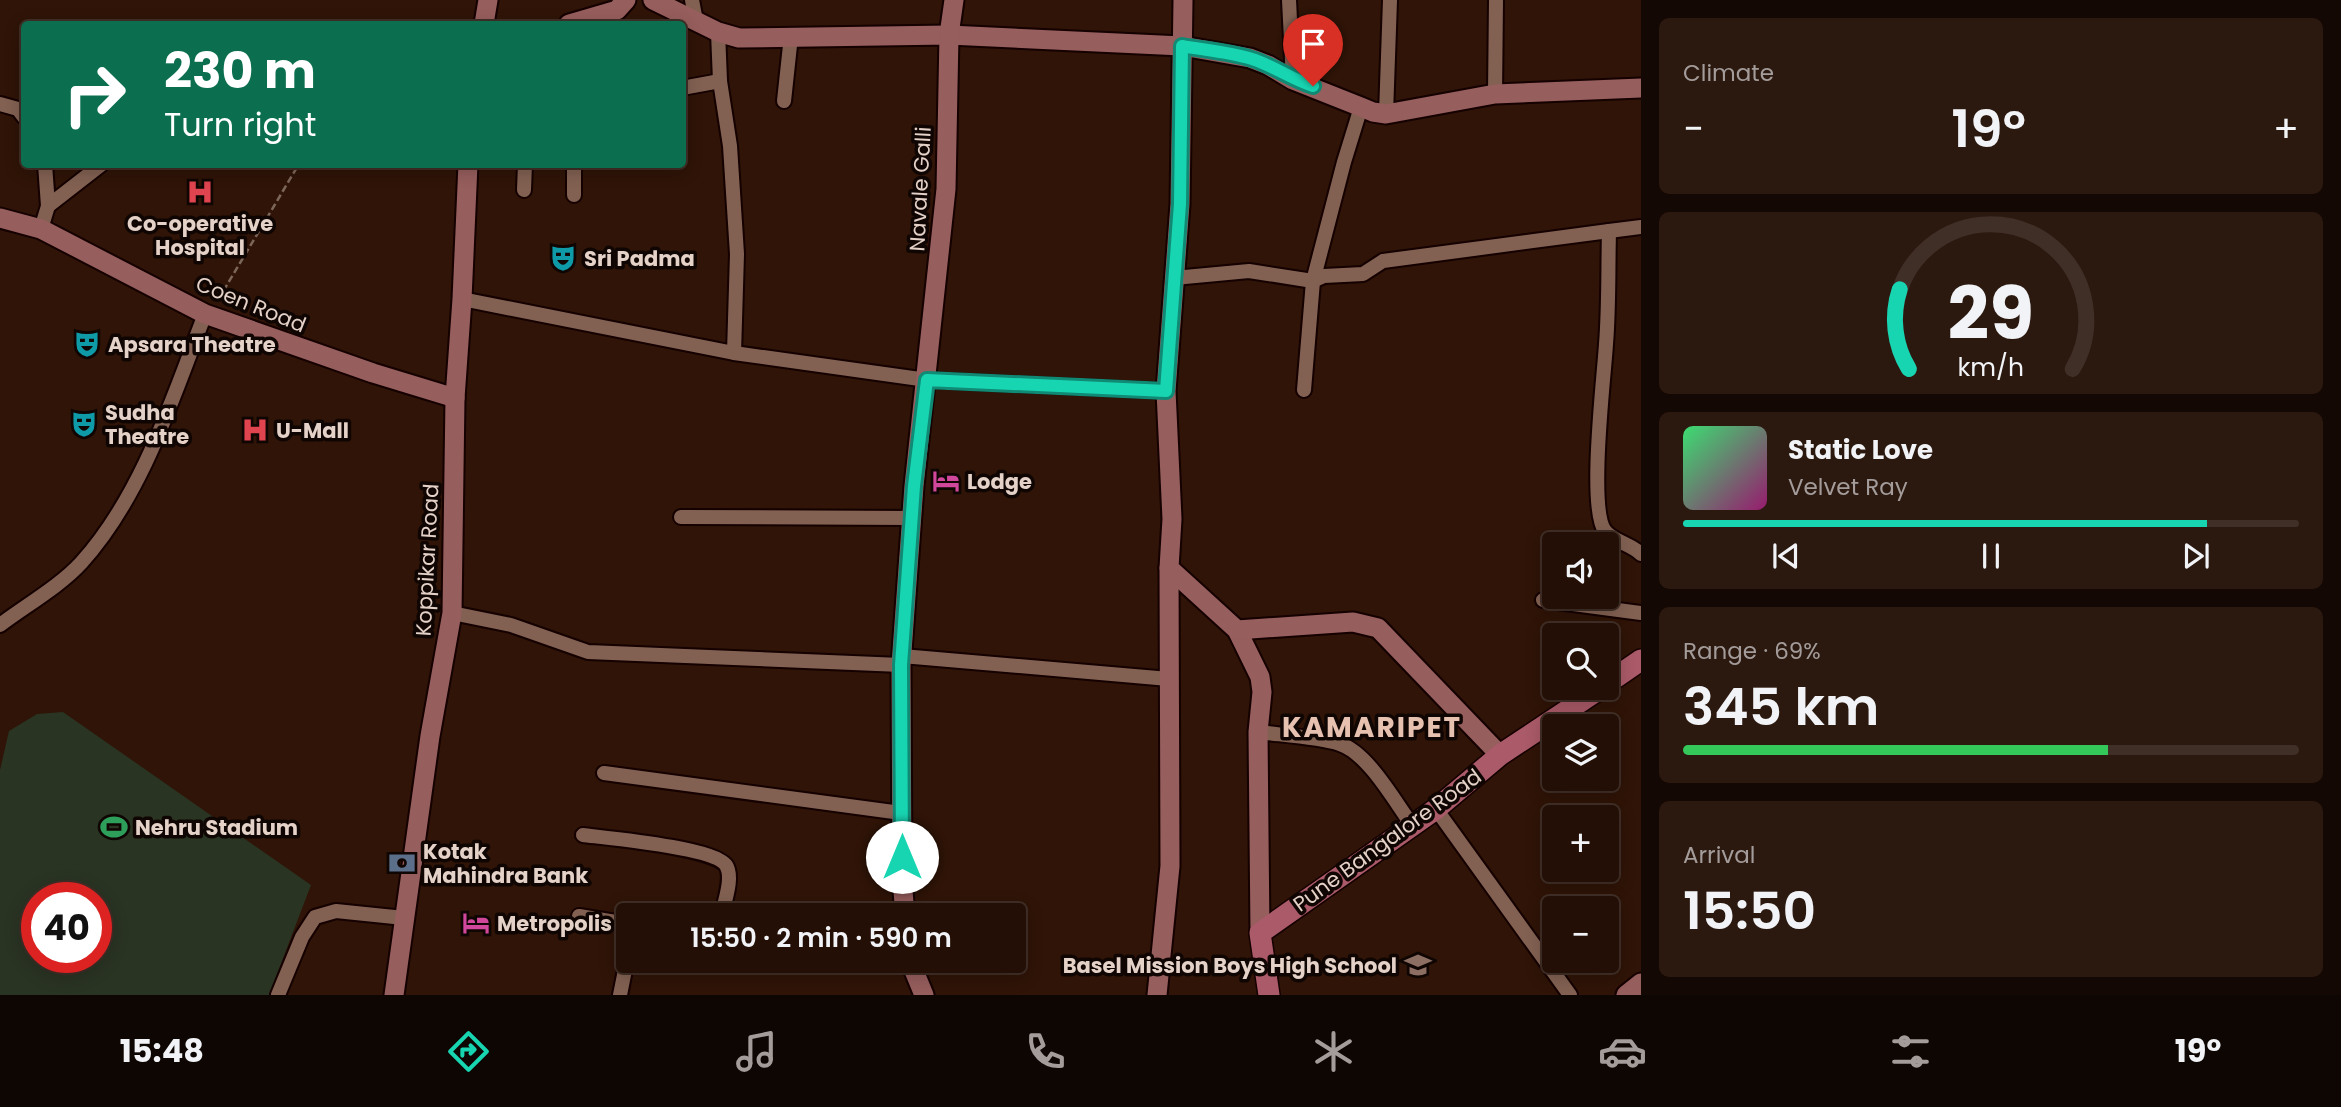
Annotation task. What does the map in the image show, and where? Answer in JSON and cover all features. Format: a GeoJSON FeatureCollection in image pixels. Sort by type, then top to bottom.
{"type":"FeatureCollection","features":[{"type":"Feature","properties":{"kind":"main road"},"geometry":{"type":"LineString","coordinates":[[1619,675],[1641,660]]}},
{"type":"Feature","properties":{"kind":"main road","name":"Pune Bangalore Road"},"geometry":{"type":"LineString","coordinates":[[1260,933],[1436,809],[1500,755],[1583,700]]}},
{"type":"Feature","properties":{"kind":"main road"},"geometry":{"type":"LineString","coordinates":[[1260,933],[1269,995]]}},
{"type":"Feature","properties":{"kind":"street"},"geometry":{"type":"LineString","coordinates":[[484,21],[488,0]]}},
{"type":"Feature","properties":{"kind":"street"},"geometry":{"type":"LineString","coordinates":[[579,21],[617,10],[626,0]]}},
{"type":"Feature","properties":{"kind":"street"},"geometry":{"type":"LineString","coordinates":[[653,0],[718,32],[739,38],[949,35],[1182,46],[1250,58],[1293,80],[1373,112],[1386,114],[1495,94],[1641,87],[1641,80]]}},
{"type":"Feature","properties":{"kind":"street"},"geometry":{"type":"LineString","coordinates":[[692,0],[696,21]]}},
{"type":"Feature","properties":{"kind":"street","name":"Navale Galli"},"geometry":{"type":"LineString","coordinates":[[904,903],[901,660],[912,518],[946,189],[949,35],[954,0]]}},
{"type":"Feature","properties":{"kind":"street"},"geometry":{"type":"LineString","coordinates":[[1157,995],[1170,866],[1171,519],[1166,391],[1180,204],[1183,0]]}},
{"type":"Feature","properties":{"kind":"street"},"geometry":{"type":"LineString","coordinates":[[1289,0],[1293,80]]}},
{"type":"Feature","properties":{"kind":"street"},"geometry":{"type":"LineString","coordinates":[[1386,114],[1390,0]]}},
{"type":"Feature","properties":{"kind":"street"},"geometry":{"type":"LineString","coordinates":[[1495,94],[1496,0]]}},
{"type":"Feature","properties":{"kind":"street"},"geometry":{"type":"LineString","coordinates":[[718,32],[720,81],[730,146],[737,254],[734,353]]}},
{"type":"Feature","properties":{"kind":"street"},"geometry":{"type":"LineString","coordinates":[[784,101],[791,36]]}},
{"type":"Feature","properties":{"kind":"street"},"geometry":{"type":"LineString","coordinates":[[686,87],[720,81]]}},
{"type":"Feature","properties":{"kind":"street"},"geometry":{"type":"LineString","coordinates":[[0,104],[18,109],[21,113]]}},
{"type":"Feature","properties":{"kind":"street"},"geometry":{"type":"LineString","coordinates":[[1304,390],[1313,281],[1361,107]]}},
{"type":"Feature","properties":{"kind":"street"},"geometry":{"type":"LineString","coordinates":[[41,229],[48,206],[45,168]]}},
{"type":"Feature","properties":{"kind":"street"},"geometry":{"type":"LineString","coordinates":[[48,206],[97,168]]}},
{"type":"Feature","properties":{"kind":"street","name":"Koppikar Road"},"geometry":{"type":"LineString","coordinates":[[394,995],[430,736],[452,612],[455,398],[463,299],[468,168]]}},
{"type":"Feature","properties":{"kind":"street"},"geometry":{"type":"LineString","coordinates":[[524,190],[525,168]]}},
{"type":"Feature","properties":{"kind":"street"},"geometry":{"type":"LineString","coordinates":[[574,168],[574,195]]}},
{"type":"Feature","properties":{"kind":"street","name":"Coen Road"},"geometry":{"type":"LineString","coordinates":[[0,218],[41,229],[208,315],[373,373],[455,398]]}},
{"type":"Feature","properties":{"kind":"street"},"geometry":{"type":"LineString","coordinates":[[1174,278],[1249,271],[1313,281],[1324,275],[1363,274],[1383,261],[1641,227]]}},
{"type":"Feature","properties":{"kind":"street"},"geometry":{"type":"LineString","coordinates":[[1609,231],[1606,342],[1597,463],[1601,522],[1612,537],[1641,554]]}},
{"type":"Feature","properties":{"kind":"street"},"geometry":{"type":"LineString","coordinates":[[463,299],[734,353],[927,380],[1166,391]]}},
{"type":"Feature","properties":{"kind":"street"},"geometry":{"type":"LineString","coordinates":[[0,625],[79,564],[108,529],[158,432],[208,315]]}},
{"type":"Feature","properties":{"kind":"street"},"geometry":{"type":"LineString","coordinates":[[681,517],[912,518]]}},
{"type":"Feature","properties":{"kind":"street"},"geometry":{"type":"LineString","coordinates":[[1169,568],[1237,629],[1261,677],[1258,732],[1260,933]]}},
{"type":"Feature","properties":{"kind":"street"},"geometry":{"type":"LineString","coordinates":[[1611,609],[1641,613]]}},
{"type":"Feature","properties":{"kind":"street"},"geometry":{"type":"LineString","coordinates":[[452,612],[511,625],[588,652],[901,660],[1169,679]]}},
{"type":"Feature","properties":{"kind":"street"},"geometry":{"type":"LineString","coordinates":[[1237,629],[1353,622],[1378,628],[1500,755]]}},
{"type":"Feature","properties":{"kind":"street"},"geometry":{"type":"LineString","coordinates":[[1258,732],[1339,744],[1353,751],[1365,762],[1412,825]]}},
{"type":"Feature","properties":{"kind":"street"},"geometry":{"type":"LineString","coordinates":[[604,773],[901,813]]}},
{"type":"Feature","properties":{"kind":"street"},"geometry":{"type":"LineString","coordinates":[[1436,809],[1570,995]]}},
{"type":"Feature","properties":{"kind":"street"},"geometry":{"type":"LineString","coordinates":[[583,835],[687,849],[720,859],[727,866],[729,874],[724,903]]}},
{"type":"Feature","properties":{"kind":"street"},"geometry":{"type":"LineString","coordinates":[[278,995],[302,937],[315,917],[336,911],[404,919]]}},
{"type":"Feature","properties":{"kind":"street"},"geometry":{"type":"LineString","coordinates":[[579,916],[616,922]]}},
{"type":"Feature","properties":{"kind":"street"},"geometry":{"type":"LineString","coordinates":[[620,995],[624,973]]}},
{"type":"Feature","properties":{"kind":"street"},"geometry":{"type":"LineString","coordinates":[[915,973],[924,995]]}},
{"type":"Feature","properties":{"kind":"street"},"geometry":{"type":"LineString","coordinates":[[1626,995],[1641,982]]}},
{"type":"Feature","properties":{"kind":"path"},"geometry":{"type":"LineString","coordinates":[[208,315],[297,168]]}},
{"type":"Feature","properties":{"kind":"green space","name":"Nehru Stadium"},"geometry":{"type":"Polygon","coordinates":[[[63,712],[311,885],[269,995],[0,995],[0,770],[9,731],[37,714],[63,712]]]}},
{"type":"Feature","properties":{"kind":"place","name":"Co-operative Hospital"},"geometry":{"type":"Point","coordinates":[200,192]}},
{"type":"Feature","properties":{"kind":"place","name":"Sri Padma"},"geometry":{"type":"Point","coordinates":[563,258]}},
{"type":"Feature","properties":{"kind":"place","name":"Apsara Theatre"},"geometry":{"type":"Point","coordinates":[87,344]}},
{"type":"Feature","properties":{"kind":"place","name":"Sudha Theatre"},"geometry":{"type":"Point","coordinates":[84,424]}},
{"type":"Feature","properties":{"kind":"place","name":"U-Mall"},"geometry":{"type":"Point","coordinates":[255,430]}},
{"type":"Feature","properties":{"kind":"place","name":"Lodge"},"geometry":{"type":"Point","coordinates":[946,481]}},
{"type":"Feature","properties":{"kind":"place","name":"Nehru Stadium"},"geometry":{"type":"Point","coordinates":[114,827]}},
{"type":"Feature","properties":{"kind":"place","name":"Kotak Mahindra Bank"},"geometry":{"type":"Point","coordinates":[402,863]}},
{"type":"Feature","properties":{"kind":"place","name":"Metropolis"},"geometry":{"type":"Point","coordinates":[476,923]}},
{"type":"Feature","properties":{"kind":"place","name":"Basel Mission Boys High School"},"geometry":{"type":"Point","coordinates":[1418,965]}},
{"type":"Feature","properties":{"kind":"district","name":"KAMARIPET"},"geometry":{"type":"Point","coordinates":[1372,727]}},
{"type":"Feature","properties":{"kind":"route"},"geometry":{"type":"LineString","coordinates":[[902,857],[901,665],[914,486],[927,380],[1166,391],[1180,204],[1182,46],[1250,58],[1293,80],[1313,86]]}}]}
